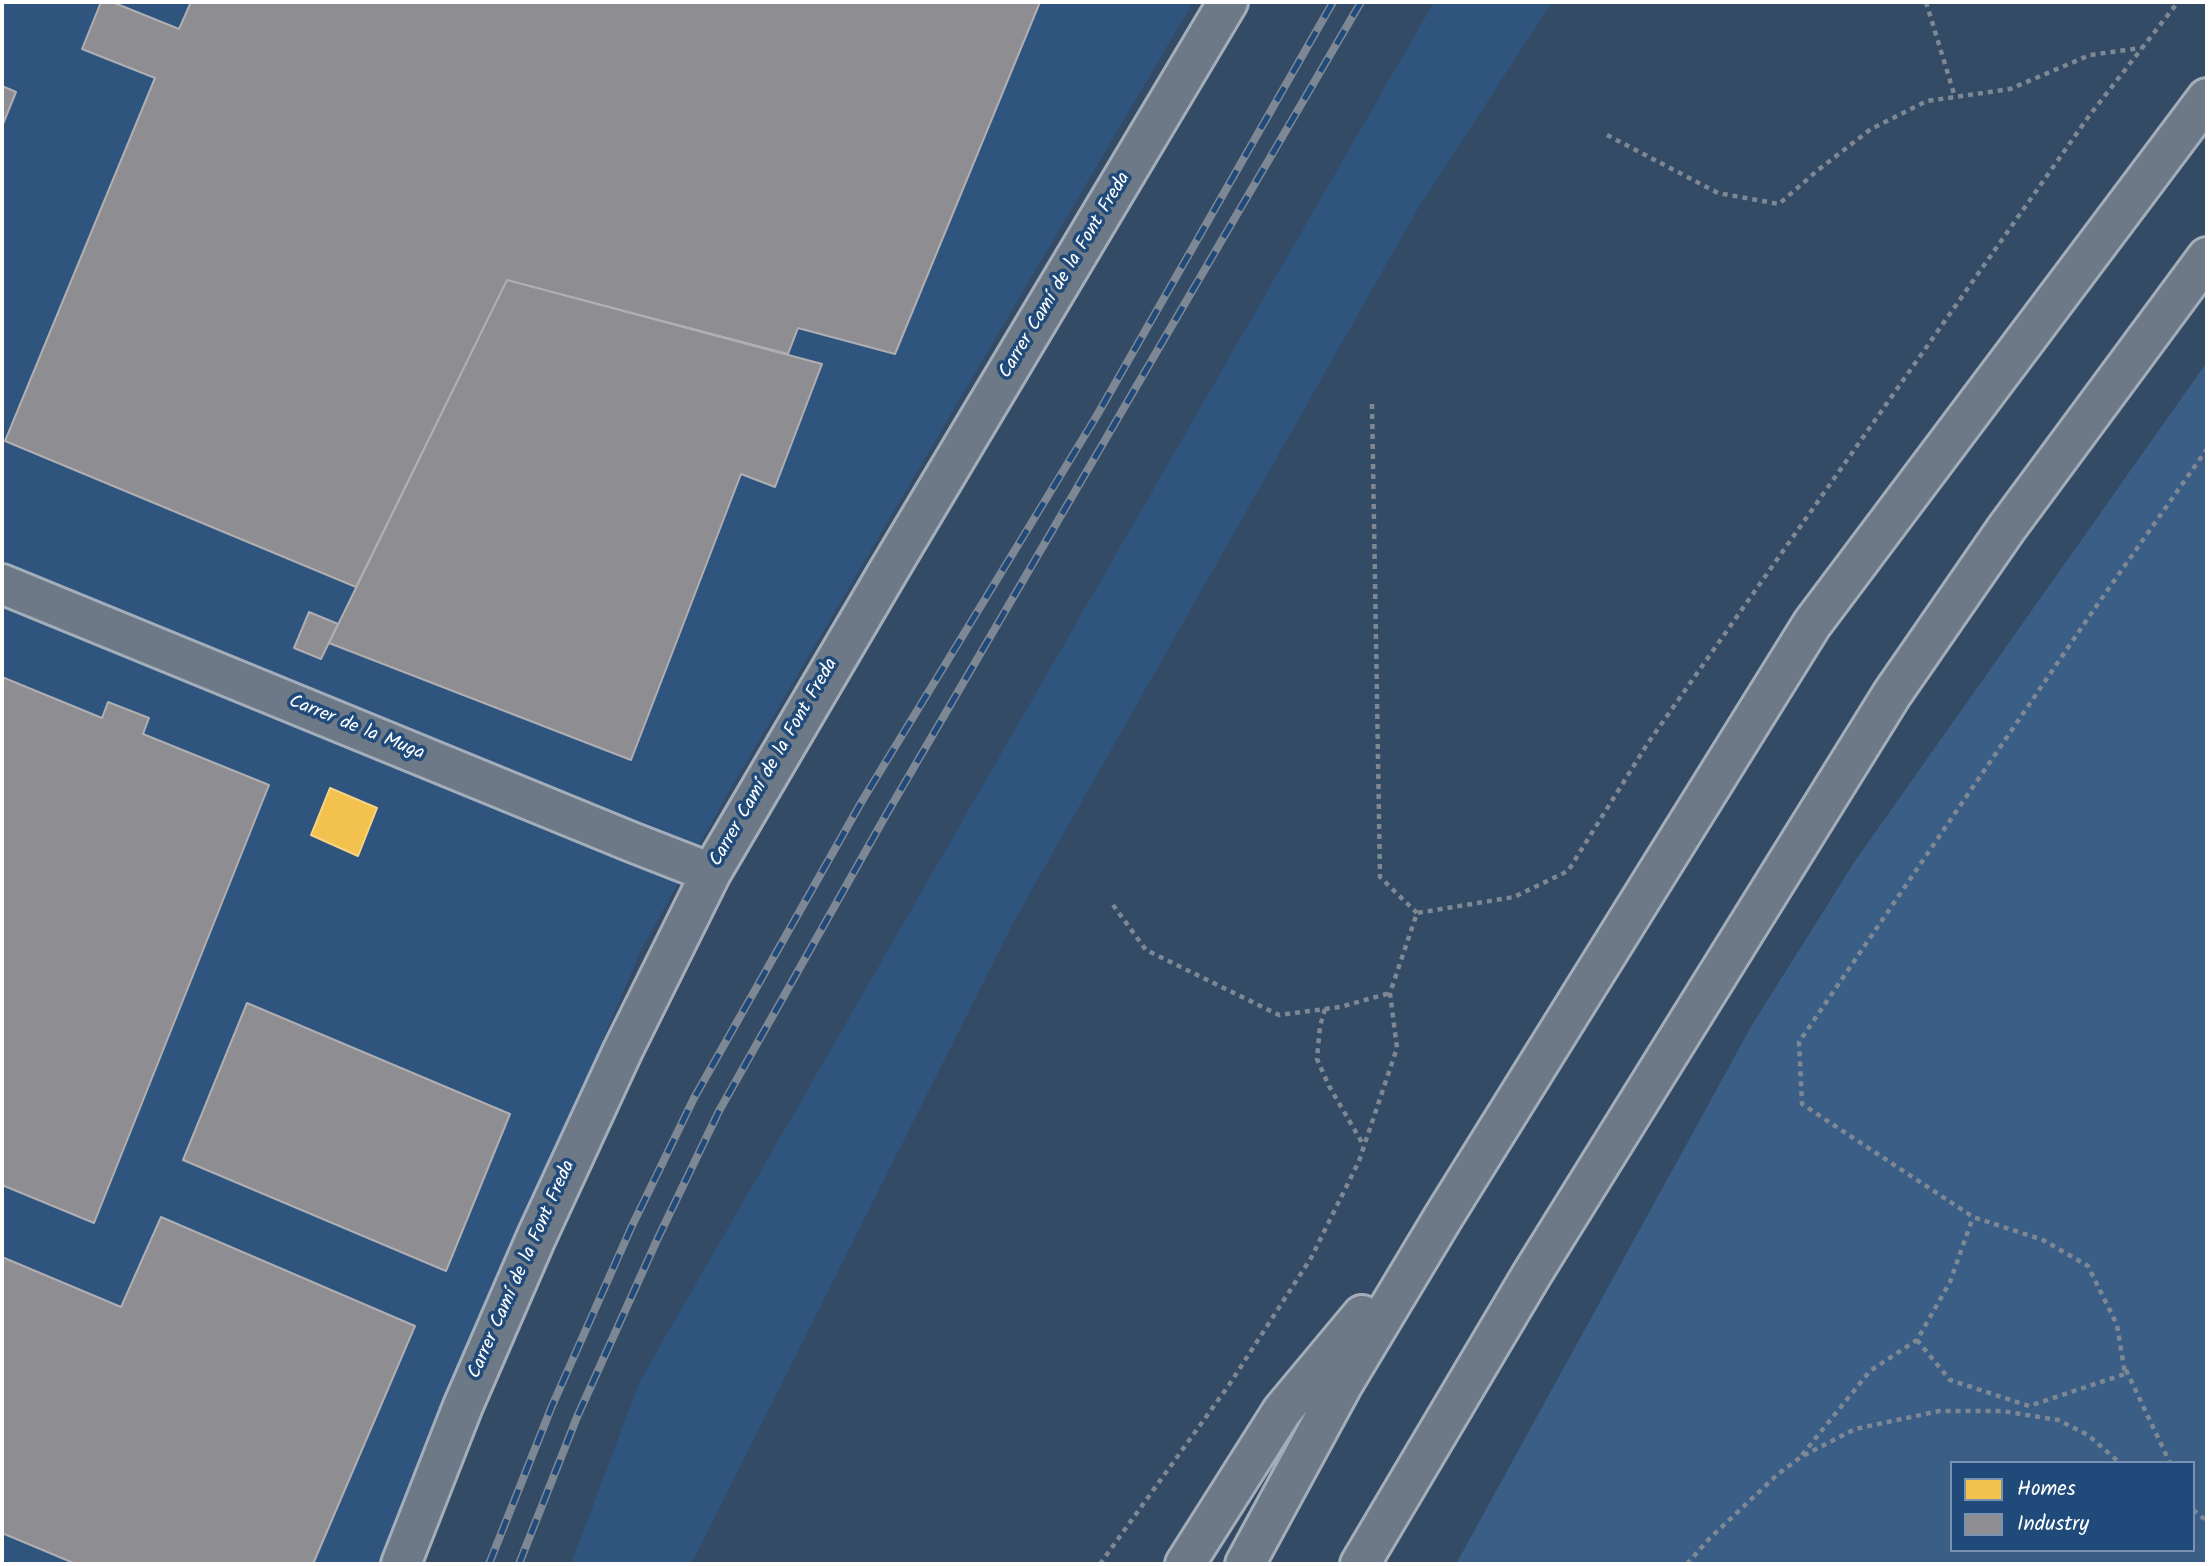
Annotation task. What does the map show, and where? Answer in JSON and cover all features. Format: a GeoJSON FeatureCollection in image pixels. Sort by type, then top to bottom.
{"type":"FeatureCollection","features":[{"type":"Feature","properties":{"kind":"main road","name":"Carrer Camí de la Font Freda"},"geometry":{"type":"LineString","coordinates":[[401,1564],[463,1406],[536,1238],[623,1050],[711,873],[1228,2]]}},
{"type":"Feature","properties":{"kind":"main road"},"geometry":{"type":"LineString","coordinates":[[1245,1564],[1343,1384],[1444,1216],[1812,624],[2207,98]]}},
{"type":"Feature","properties":{"kind":"main road"},"geometry":{"type":"LineString","coordinates":[[1360,1564],[1532,1274],[1892,694],[2006,529],[2207,257]]}},
{"type":"Feature","properties":{"kind":"main road","name":"Carrer de la Muga"},"geometry":{"type":"LineString","coordinates":[[2,584],[634,844],[711,873]]}},
{"type":"Feature","properties":{"kind":"main road"},"geometry":{"type":"LineString","coordinates":[[1185,1564],[1282,1411],[1444,1216]]}},
{"type":"Feature","properties":{"kind":"path"},"geometry":{"type":"LineString","coordinates":[[1926,2],[1955,97]]}},
{"type":"Feature","properties":{"kind":"path"},"geometry":{"type":"LineString","coordinates":[[1417,913],[1514,897],[1568,871],[1648,743],[2089,116],[2178,2]]}},
{"type":"Feature","properties":{"kind":"path"},"geometry":{"type":"LineString","coordinates":[[1607,135],[1718,193],[1779,204],[1871,129],[1927,102],[2010,89],[2090,55],[2142,48]]}},
{"type":"Feature","properties":{"kind":"path"},"geometry":{"type":"LineString","coordinates":[[1372,404],[1380,877],[1417,913]]}},
{"type":"Feature","properties":{"kind":"path"},"geometry":{"type":"LineString","coordinates":[[1917,1340],[1950,1380],[2029,1406],[2125,1374],[2117,1325],[2088,1266],[2043,1240],[1972,1217],[1802,1104],[1799,1042],[2095,608],[2207,449]]}},
{"type":"Feature","properties":{"kind":"path"},"geometry":{"type":"LineString","coordinates":[[1113,905],[1146,950],[1279,1015],[1325,1009],[1390,993]]}},
{"type":"Feature","properties":{"kind":"path"},"geometry":{"type":"LineString","coordinates":[[1100,1564],[1229,1385],[1311,1258],[1359,1161],[1397,1048],[1390,993],[1417,913]]}},
{"type":"Feature","properties":{"kind":"path"},"geometry":{"type":"LineString","coordinates":[[1325,1009],[1320,1026],[1317,1059],[1329,1086],[1364,1146]]}},
{"type":"Feature","properties":{"kind":"path"},"geometry":{"type":"LineString","coordinates":[[1801,1457],[1870,1371],[1917,1340],[1950,1282],[1972,1217]]}},
{"type":"Feature","properties":{"kind":"path"},"geometry":{"type":"LineString","coordinates":[[2124,1366],[2169,1461]]}},
{"type":"Feature","properties":{"kind":"path"},"geometry":{"type":"LineString","coordinates":[[1687,1564],[1709,1539],[1768,1483],[1801,1457],[1855,1429],[1939,1411],[2002,1410],[2058,1420],[2088,1435],[2118,1461]]}},
{"type":"Feature","properties":{"kind":"shaded area"},"geometry":{"type":"Polygon","coordinates":[[[2,2],[1193,2],[728,793],[641,950],[379,1564],[2,1564],[2,2]]]}},
{"type":"Feature","properties":{"kind":"shaded area"},"geometry":{"type":"Polygon","coordinates":[[[1434,2],[1552,2],[1417,210],[1014,921],[691,1564],[571,1564],[640,1381],[1434,2]]]}},
{"type":"Feature","properties":{"kind":"shaded area"},"geometry":{"type":"Polygon","coordinates":[[[2207,362],[2207,1564],[1456,1564],[1752,1025],[1855,861],[2207,362]]]}},
{"type":"Feature","properties":{"kind":"building: Homes"},"geometry":{"type":"Polygon","coordinates":[[[330,788],[377,808],[358,856],[311,835],[330,788]]]}},
{"type":"Feature","properties":{"kind":"building: Industry"},"geometry":{"type":"Polygon","coordinates":[[[101,2],[112,2],[179,29],[191,2],[1040,2],[895,354],[798,328],[788,354],[507,280],[356,587],[5,441],[155,78],[82,49],[101,2]]]}},
{"type":"Feature","properties":{"kind":"building: Industry"},"geometry":{"type":"Polygon","coordinates":[[[2,86],[16,92],[3,124],[2,124],[2,86]]]}},
{"type":"Feature","properties":{"kind":"building: Industry"},"geometry":{"type":"Polygon","coordinates":[[[507,280],[822,364],[775,487],[741,474],[631,760],[329,643],[507,280]]]}},
{"type":"Feature","properties":{"kind":"building: Industry"},"geometry":{"type":"Polygon","coordinates":[[[309,612],[338,624],[321,659],[294,648],[309,612]]]}},
{"type":"Feature","properties":{"kind":"building: Industry"},"geometry":{"type":"Polygon","coordinates":[[[2,677],[102,718],[108,702],[149,718],[143,734],[269,785],[94,1223],[2,1185],[2,677]]]}},
{"type":"Feature","properties":{"kind":"building: Industry"},"geometry":{"type":"Polygon","coordinates":[[[247,1003],[510,1114],[446,1271],[183,1160],[247,1003]]]}},
{"type":"Feature","properties":{"kind":"building: Industry"},"geometry":{"type":"Polygon","coordinates":[[[161,1217],[415,1326],[313,1564],[76,1564],[2,1533],[2,1257],[121,1307],[161,1217]]]}},
{"type":"Feature","properties":{"kind":"railway"},"geometry":{"type":"LineString","coordinates":[[489,1564],[552,1406],[631,1228],[694,1098],[862,801],[1096,417],[1333,2]]}},
{"type":"Feature","properties":{"kind":"railway"},"geometry":{"type":"LineString","coordinates":[[519,1564],[577,1417],[719,1111],[886,815],[1361,2]]}}]}
